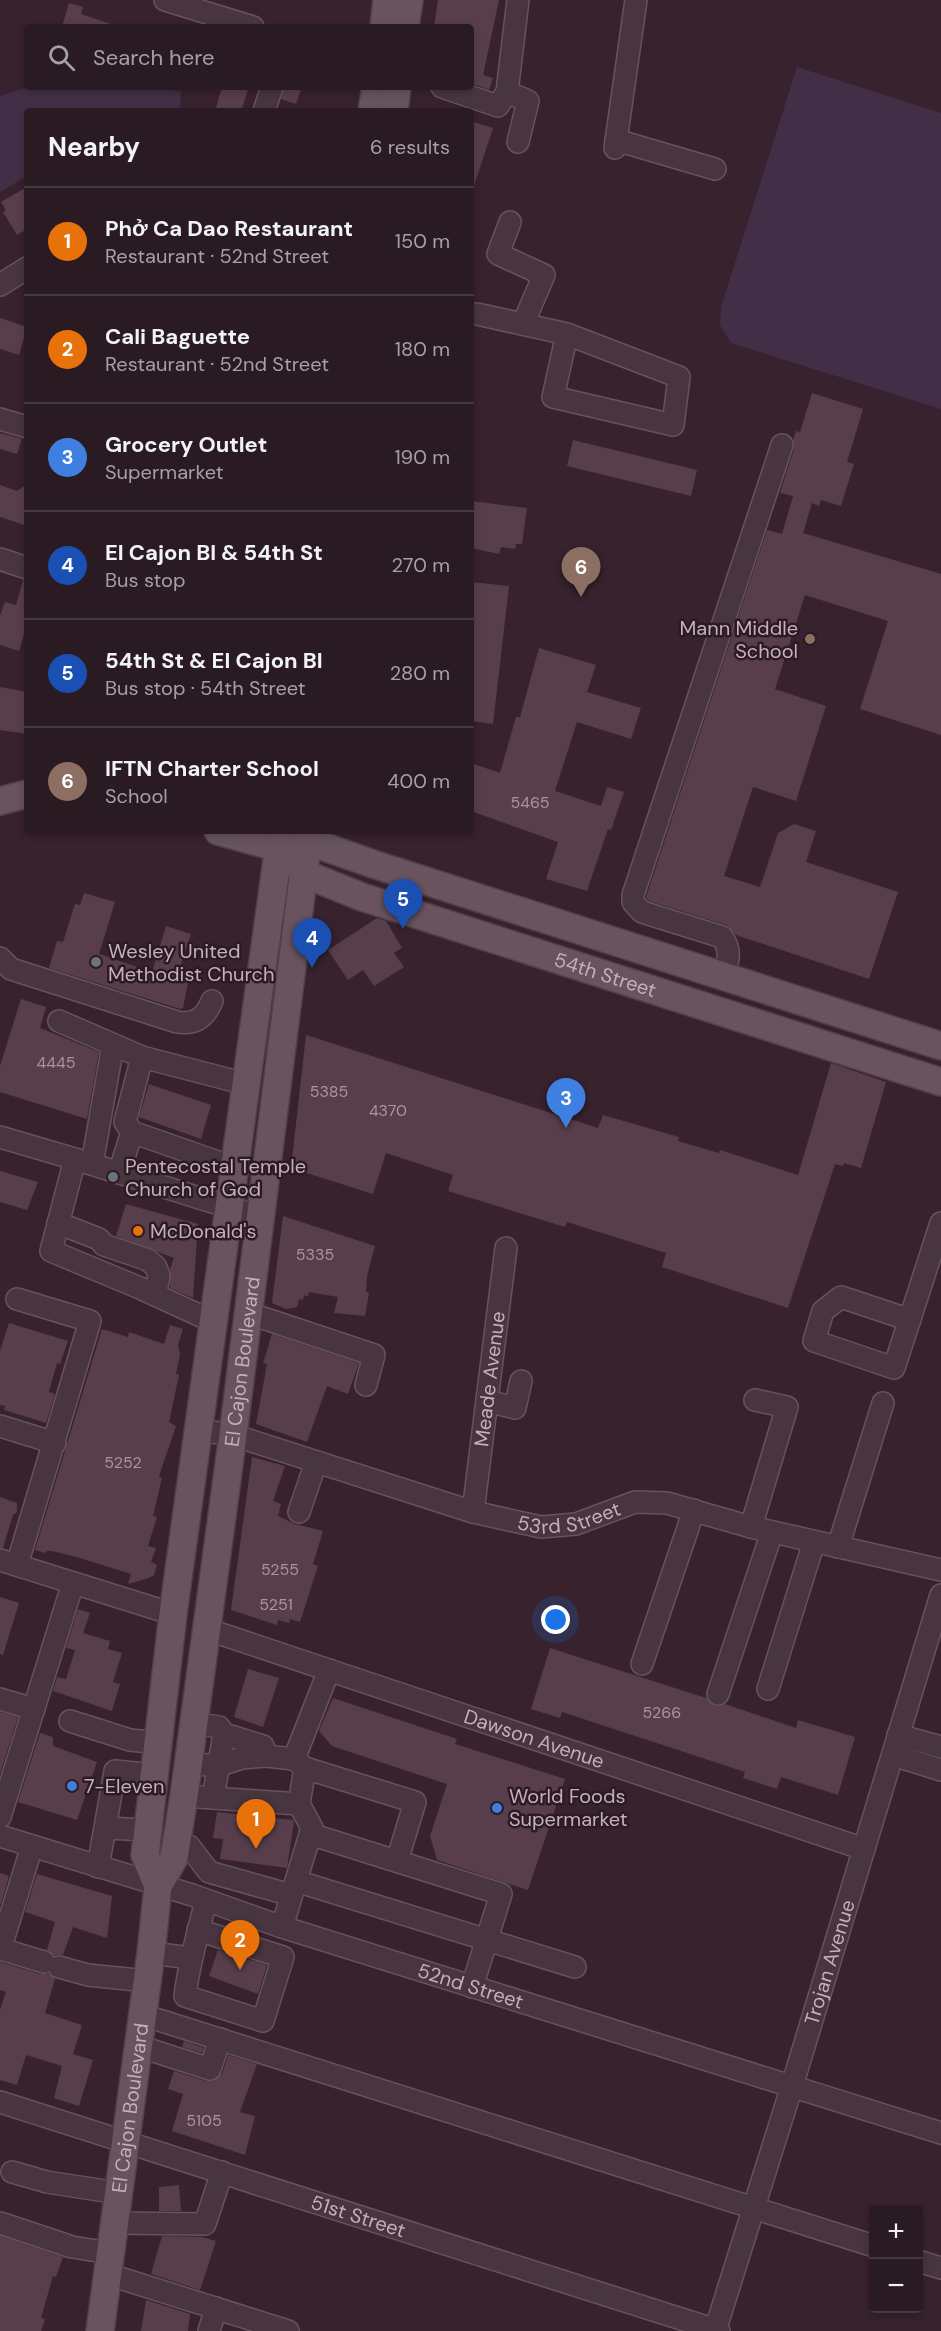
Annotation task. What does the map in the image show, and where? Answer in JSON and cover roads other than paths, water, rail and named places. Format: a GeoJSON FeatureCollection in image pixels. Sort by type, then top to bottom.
{"type":"FeatureCollection","features":[{"type":"Feature","properties":{"kind":"main road"},"geometry":{"type":"LineString","coordinates":[[384,24],[387,0]]}},
{"type":"Feature","properties":{"kind":"main road"},"geometry":{"type":"LineString","coordinates":[[405,24],[409,0]]}},
{"type":"Feature","properties":{"kind":"main road"},"geometry":{"type":"LineString","coordinates":[[372,108],[376,90]]}},
{"type":"Feature","properties":{"kind":"main road"},"geometry":{"type":"LineString","coordinates":[[394,108],[397,90]]}},
{"type":"Feature","properties":{"kind":"main road"},"geometry":{"type":"LineString","coordinates":[[0,801],[24,795]]}},
{"type":"Feature","properties":{"kind":"main road"},"geometry":{"type":"LineString","coordinates":[[239,834],[280,840],[309,836]]}},
{"type":"Feature","properties":{"kind":"main road","name":"54th Street"},"geometry":{"type":"LineString","coordinates":[[309,836],[373,864],[941,1046]]}},
{"type":"Feature","properties":{"kind":"main road","name":"El Cajon Boulevard"},"geometry":{"type":"LineString","coordinates":[[100,2331],[158,1886],[174,1858],[184,1796],[249,1313],[309,836]]}},
{"type":"Feature","properties":{"kind":"main road","name":"54th Street"},"geometry":{"type":"LineString","coordinates":[[280,840],[304,874],[362,897],[941,1082]]}},
{"type":"Feature","properties":{"kind":"main road","name":"El Cajon Boulevard"},"geometry":{"type":"LineString","coordinates":[[158,1886],[145,1855],[173,1614],[280,840]]}},
{"type":"Feature","properties":{"kind":"street"},"geometry":{"type":"LineString","coordinates":[[451,90],[498,106],[507,92],[518,0]]}},
{"type":"Feature","properties":{"kind":"street"},"geometry":{"type":"LineString","coordinates":[[636,0],[616,144],[715,169]]}},
{"type":"Feature","properties":{"kind":"street"},"geometry":{"type":"LineString","coordinates":[[170,1],[243,24]]}},
{"type":"Feature","properties":{"kind":"street"},"geometry":{"type":"LineString","coordinates":[[265,108],[271,90]]}},
{"type":"Feature","properties":{"kind":"street"},"geometry":{"type":"LineString","coordinates":[[507,92],[528,101],[518,142]]}},
{"type":"Feature","properties":{"kind":"street"},"geometry":{"type":"LineString","coordinates":[[510,222],[498,254],[544,275],[523,324]]}},
{"type":"Feature","properties":{"kind":"street"},"geometry":{"type":"LineString","coordinates":[[477,314],[567,334],[679,377],[673,425],[553,397],[567,334]]}},
{"type":"Feature","properties":{"kind":"street"},"geometry":{"type":"LineString","coordinates":[[0,419],[24,426]]}},
{"type":"Feature","properties":{"kind":"street"},"geometry":{"type":"LineString","coordinates":[[724,976],[730,953],[722,937],[642,912],[633,902],[633,895],[782,445]]}},
{"type":"Feature","properties":{"kind":"street"},"geometry":{"type":"LineString","coordinates":[[0,559],[24,567]]}},
{"type":"Feature","properties":{"kind":"street"},"geometry":{"type":"LineString","coordinates":[[0,958],[10,969],[177,1022],[189,1024],[196,1021],[205,1014],[212,1001]]}},
{"type":"Feature","properties":{"kind":"street"},"geometry":{"type":"LineString","coordinates":[[59,1021],[142,1057],[246,1084]]}},
{"type":"Feature","properties":{"kind":"street"},"geometry":{"type":"LineString","coordinates":[[113,1045],[83,1161],[58,1223],[51,1251],[214,1322]]}},
{"type":"Feature","properties":{"kind":"street"},"geometry":{"type":"LineString","coordinates":[[142,1057],[125,1122],[132,1132],[235,1168]]}},
{"type":"Feature","properties":{"kind":"street"},"geometry":{"type":"LineString","coordinates":[[119,1173],[132,1132]]}},
{"type":"Feature","properties":{"kind":"street"},"geometry":{"type":"LineString","coordinates":[[0,1137],[260,1217]]}},
{"type":"Feature","properties":{"kind":"street"},"geometry":{"type":"LineString","coordinates":[[58,1223],[99,1239],[104,1245],[148,1260],[156,1267],[159,1276],[155,1295]]}},
{"type":"Feature","properties":{"kind":"street"},"geometry":{"type":"LineString","coordinates":[[910,1320],[941,1223]]}},
{"type":"Feature","properties":{"kind":"street","name":"Meade Avenue"},"geometry":{"type":"LineString","coordinates":[[473,1512],[506,1248]]}},
{"type":"Feature","properties":{"kind":"street"},"geometry":{"type":"LineString","coordinates":[[17,1299],[90,1321],[55,1443],[9,1563],[173,1614]]}},
{"type":"Feature","properties":{"kind":"street"},"geometry":{"type":"LineString","coordinates":[[249,1313],[374,1355],[366,1384]]}},
{"type":"Feature","properties":{"kind":"street"},"geometry":{"type":"LineString","coordinates":[[487,1401],[515,1408],[521,1382]]}},
{"type":"Feature","properties":{"kind":"street"},"geometry":{"type":"LineString","coordinates":[[751,1527],[787,1407],[756,1400]]}},
{"type":"Feature","properties":{"kind":"street"},"geometry":{"type":"LineString","coordinates":[[838,1547],[884,1403]]}},
{"type":"Feature","properties":{"kind":"street"},"geometry":{"type":"LineString","coordinates":[[0,1426],[55,1443]]}},
{"type":"Feature","properties":{"kind":"street","name":"53rd Street"},"geometry":{"type":"LineString","coordinates":[[198,1430],[233,1435],[473,1512],[541,1527],[576,1524],[636,1503],[667,1503],[751,1527],[941,1570]]}},
{"type":"Feature","properties":{"kind":"street"},"geometry":{"type":"LineString","coordinates":[[299,1512],[316,1462]]}},
{"type":"Feature","properties":{"kind":"street"},"geometry":{"type":"LineString","coordinates":[[642,1664],[694,1510]]}},
{"type":"Feature","properties":{"kind":"street"},"geometry":{"type":"LineString","coordinates":[[718,1694],[772,1532]]}},
{"type":"Feature","properties":{"kind":"street"},"geometry":{"type":"LineString","coordinates":[[768,1689],[814,1542]]}},
{"type":"Feature","properties":{"kind":"street"},"geometry":{"type":"LineString","coordinates":[[0,1817],[73,1583]]}},
{"type":"Feature","properties":{"kind":"street","name":"Trojan Avenue"},"geometry":{"type":"LineString","coordinates":[[716,2331],[941,1595]]}},
{"type":"Feature","properties":{"kind":"street","name":"Dawson Avenue"},"geometry":{"type":"LineString","coordinates":[[206,1629],[864,1849]]}},
{"type":"Feature","properties":{"kind":"street"},"geometry":{"type":"LineString","coordinates":[[282,1927],[312,1828],[299,1804],[300,1763],[329,1670]]}},
{"type":"Feature","properties":{"kind":"street"},"geometry":{"type":"LineString","coordinates":[[0,1699],[34,1709]]}},
{"type":"Feature","properties":{"kind":"street"},"geometry":{"type":"LineString","coordinates":[[70,1721],[130,1740],[159,1743]]}},
{"type":"Feature","properties":{"kind":"street"},"geometry":{"type":"LineString","coordinates":[[194,1723],[219,1727],[224,1734],[262,1746],[266,1756]]}},
{"type":"Feature","properties":{"kind":"street"},"geometry":{"type":"LineString","coordinates":[[213,1798],[224,1734]]}},
{"type":"Feature","properties":{"kind":"street"},"geometry":{"type":"LineString","coordinates":[[896,1745],[941,1747]]}},
{"type":"Feature","properties":{"kind":"street"},"geometry":{"type":"LineString","coordinates":[[896,1745],[941,1770]]}},
{"type":"Feature","properties":{"kind":"street"},"geometry":{"type":"LineString","coordinates":[[188,1763],[217,1766],[242,1758],[266,1756],[300,1763],[415,1802],[397,1861]]}},
{"type":"Feature","properties":{"kind":"street"},"geometry":{"type":"LineString","coordinates":[[98,1867],[116,1771],[155,1775]]}},
{"type":"Feature","properties":{"kind":"street"},"geometry":{"type":"LineString","coordinates":[[184,1796],[299,1804]]}},
{"type":"Feature","properties":{"kind":"street"},"geometry":{"type":"LineString","coordinates":[[106,1828],[148,1830]]}},
{"type":"Feature","properties":{"kind":"street"},"geometry":{"type":"LineString","coordinates":[[310,1834],[501,1894],[472,1987]]}},
{"type":"Feature","properties":{"kind":"street","name":"52nd Street"},"geometry":{"type":"LineString","coordinates":[[0,1836],[472,1987],[941,2133]]}},
{"type":"Feature","properties":{"kind":"street"},"geometry":{"type":"LineString","coordinates":[[176,1844],[189,1846],[209,1872],[294,1888],[487,1938],[575,1967]]}},
{"type":"Feature","properties":{"kind":"street"},"geometry":{"type":"LineString","coordinates":[[32,1846],[0,1949],[88,1975],[147,1981]]}},
{"type":"Feature","properties":{"kind":"street"},"geometry":{"type":"LineString","coordinates":[[198,1930],[283,1956],[263,2021],[186,1996],[191,1959],[198,1930],[206,1901]]}},
{"type":"Feature","properties":{"kind":"street"},"geometry":{"type":"LineString","coordinates":[[151,1953],[191,1959]]}},
{"type":"Feature","properties":{"kind":"street"},"geometry":{"type":"LineString","coordinates":[[143,2015],[869,2245]]}},
{"type":"Feature","properties":{"kind":"street"},"geometry":{"type":"LineString","coordinates":[[138,2046],[210,2069],[220,2039]]}},
{"type":"Feature","properties":{"kind":"street","name":"51st Street"},"geometry":{"type":"LineString","coordinates":[[0,2102],[716,2331]]}},
{"type":"Feature","properties":{"kind":"street"},"geometry":{"type":"LineString","coordinates":[[12,2172],[47,2182],[118,2193]]}},
{"type":"Feature","properties":{"kind":"street"},"geometry":{"type":"LineString","coordinates":[[114,2223],[206,2224],[222,2172]]}},
{"type":"Feature","properties":{"kind":"street"},"geometry":{"type":"LineString","coordinates":[[0,2223],[72,2247],[216,2308],[288,2331]]}},
{"type":"Feature","properties":{"kind":"street"},"geometry":{"type":"LineString","coordinates":[[923,2263],[941,2268]]}},
{"type":"Feature","properties":{"kind":"street"},"geometry":{"type":"LineString","coordinates":[[209,2331],[216,2308]]}},
{"type":"Feature","properties":{"kind":"place","name":"IFTN Charter School"},"geometry":{"type":"Point","coordinates":[581,597]}},
{"type":"Feature","properties":{"kind":"place","name":"Mann Middle School"},"geometry":{"type":"Point","coordinates":[810,639]}},
{"type":"Feature","properties":{"kind":"place","name":"54th St & El Cajon Bl"},"geometry":{"type":"Point","coordinates":[403,929]}},
{"type":"Feature","properties":{"kind":"place","name":"Wesley United Methodist Church"},"geometry":{"type":"Point","coordinates":[96,962]}},
{"type":"Feature","properties":{"kind":"place","name":"El Cajon Bl & 54th St"},"geometry":{"type":"Point","coordinates":[312,968]}},
{"type":"Feature","properties":{"kind":"place","name":"Grocery Outlet"},"geometry":{"type":"Point","coordinates":[566,1128]}},
{"type":"Feature","properties":{"kind":"place","name":"Pentecostal Temple Church of God"},"geometry":{"type":"Point","coordinates":[113,1177]}},
{"type":"Feature","properties":{"kind":"place","name":"McDonald's"},"geometry":{"type":"Point","coordinates":[138,1231]}},
{"type":"Feature","properties":{"kind":"place","name":"7-Eleven"},"geometry":{"type":"Point","coordinates":[72,1786]}},
{"type":"Feature","properties":{"kind":"place","name":"World Foods Supermarket"},"geometry":{"type":"Point","coordinates":[497,1808]}},
{"type":"Feature","properties":{"kind":"place","name":"Phở Ca Dao Restaurant"},"geometry":{"type":"Point","coordinates":[256,1849]}},
{"type":"Feature","properties":{"kind":"place","name":"Cali Baguette"},"geometry":{"type":"Point","coordinates":[240,1970]}}]}
